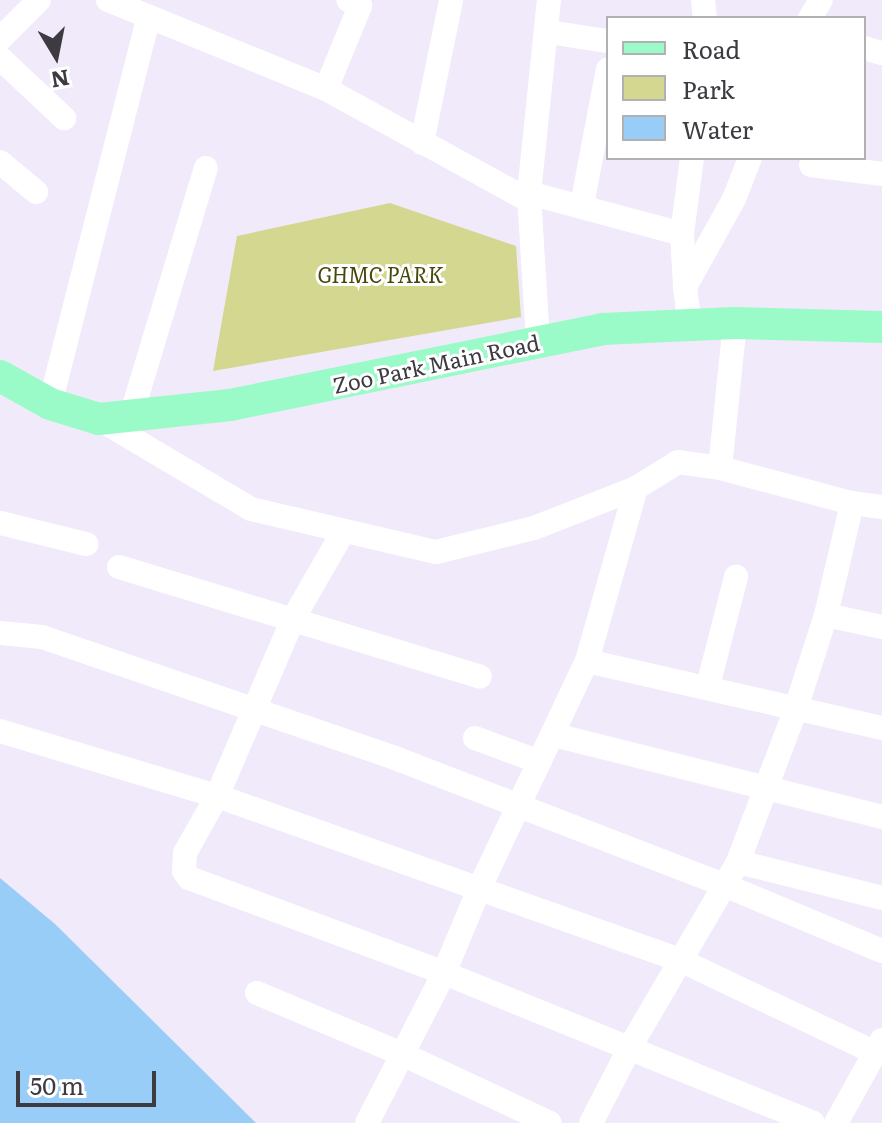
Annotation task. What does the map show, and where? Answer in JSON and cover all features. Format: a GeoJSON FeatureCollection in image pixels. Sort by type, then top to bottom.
{"type":"FeatureCollection","features":[{"type":"Feature","properties":{"kind":"main road","name":"Zoo Park Main Road"},"geometry":{"type":"LineString","coordinates":[[0,376],[50,404],[99,419],[230,405],[602,329],[735,323],[882,327]]}},
{"type":"Feature","properties":{"kind":"street"},"geometry":{"type":"LineString","coordinates":[[0,39],[9,12],[39,0]]}},
{"type":"Feature","properties":{"kind":"street"},"geometry":{"type":"LineString","coordinates":[[108,0],[326,89],[422,143],[530,197],[582,205],[682,234]]}},
{"type":"Feature","properties":{"kind":"street"},"geometry":{"type":"LineString","coordinates":[[422,143],[451,0]]}},
{"type":"Feature","properties":{"kind":"street"},"geometry":{"type":"LineString","coordinates":[[538,342],[530,197],[549,0]]}},
{"type":"Feature","properties":{"kind":"street"},"geometry":{"type":"LineString","coordinates":[[326,89],[357,2]]}},
{"type":"Feature","properties":{"kind":"street"},"geometry":{"type":"LineString","coordinates":[[50,404],[149,17]]}},
{"type":"Feature","properties":{"kind":"street"},"geometry":{"type":"LineString","coordinates":[[548,32],[606,41]]}},
{"type":"Feature","properties":{"kind":"street"},"geometry":{"type":"LineString","coordinates":[[0,58],[64,118]]}},
{"type":"Feature","properties":{"kind":"street"},"geometry":{"type":"LineString","coordinates":[[582,205],[606,79]]}},
{"type":"Feature","properties":{"kind":"street"},"geometry":{"type":"LineString","coordinates":[[690,327],[682,234],[692,160]]}},
{"type":"Feature","properties":{"kind":"street"},"geometry":{"type":"LineString","coordinates":[[685,287],[734,199],[749,160]]}},
{"type":"Feature","properties":{"kind":"street"},"geometry":{"type":"LineString","coordinates":[[0,162],[36,192]]}},
{"type":"Feature","properties":{"kind":"street"},"geometry":{"type":"LineString","coordinates":[[811,165],[882,174]]}},
{"type":"Feature","properties":{"kind":"street"},"geometry":{"type":"LineString","coordinates":[[131,416],[206,168]]}},
{"type":"Feature","properties":{"kind":"street"},"geometry":{"type":"LineString","coordinates":[[720,468],[735,323]]}},
{"type":"Feature","properties":{"kind":"street"},"geometry":{"type":"LineString","coordinates":[[99,419],[251,509],[436,552],[534,528],[636,488],[678,462],[720,468],[852,503],[882,507]]}},
{"type":"Feature","properties":{"kind":"street"},"geometry":{"type":"LineString","coordinates":[[367,1123],[444,973],[480,887],[587,661],[636,488]]}},
{"type":"Feature","properties":{"kind":"street"},"geometry":{"type":"LineString","coordinates":[[591,1123],[630,1047],[738,862],[768,787],[826,615],[852,503]]}},
{"type":"Feature","properties":{"kind":"street"},"geometry":{"type":"LineString","coordinates":[[0,523],[86,544]]}},
{"type":"Feature","properties":{"kind":"street"},"geometry":{"type":"LineString","coordinates":[[343,532],[293,619],[217,796],[185,853],[184,871],[189,878],[444,973],[813,1123]]}},
{"type":"Feature","properties":{"kind":"street"},"geometry":{"type":"LineString","coordinates":[[119,567],[480,677]]}},
{"type":"Feature","properties":{"kind":"street"},"geometry":{"type":"LineString","coordinates":[[708,686],[736,577]]}},
{"type":"Feature","properties":{"kind":"street"},"geometry":{"type":"LineString","coordinates":[[826,615],[882,627]]}},
{"type":"Feature","properties":{"kind":"street"},"geometry":{"type":"LineString","coordinates":[[0,633],[42,637],[253,707],[724,885],[882,951]]}},
{"type":"Feature","properties":{"kind":"street"},"geometry":{"type":"LineString","coordinates":[[587,661],[708,686],[795,711],[882,728]]}},
{"type":"Feature","properties":{"kind":"street"},"geometry":{"type":"LineString","coordinates":[[0,731],[217,796],[480,887],[682,961],[879,1046],[836,1123]]}},
{"type":"Feature","properties":{"kind":"street"},"geometry":{"type":"LineString","coordinates":[[554,735],[882,817]]}},
{"type":"Feature","properties":{"kind":"street"},"geometry":{"type":"LineString","coordinates":[[475,738],[540,762]]}},
{"type":"Feature","properties":{"kind":"street"},"geometry":{"type":"LineString","coordinates":[[738,862],[882,898]]}},
{"type":"Feature","properties":{"kind":"street"},"geometry":{"type":"LineString","coordinates":[[257,993],[402,1054],[550,1123]]}},
{"type":"Feature","properties":{"kind":"green space","name":"GHMC PARK"},"geometry":{"type":"Polygon","coordinates":[[[390,203],[516,246],[521,317],[213,371],[237,236],[390,203]]]}},
{"type":"Feature","properties":{"kind":"water"},"geometry":{"type":"Polygon","coordinates":[[[0,878],[55,924],[256,1123],[0,1123],[0,878]]]}}]}
